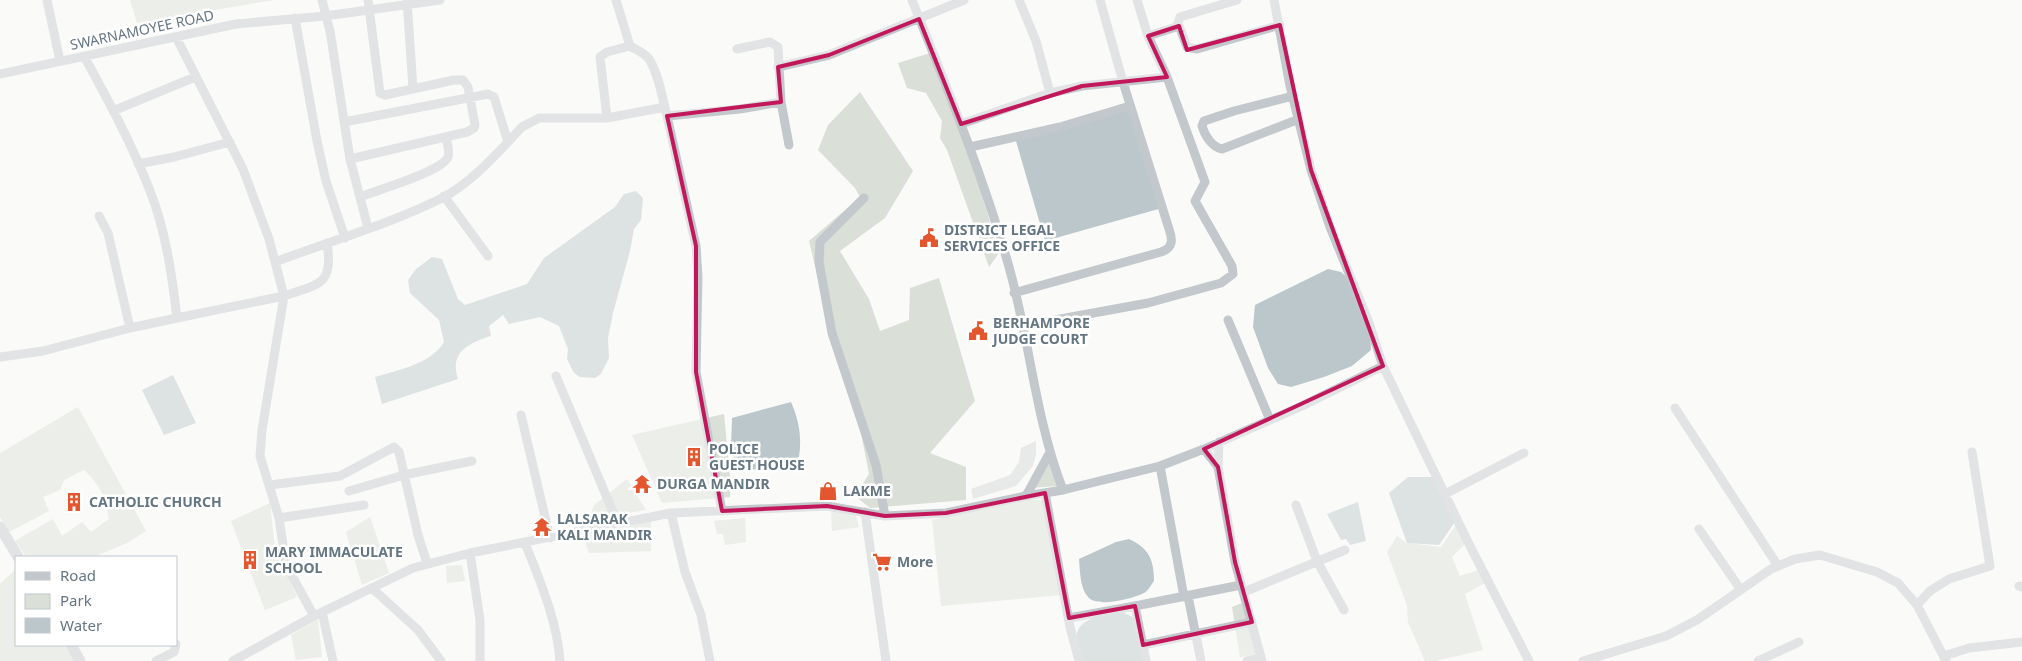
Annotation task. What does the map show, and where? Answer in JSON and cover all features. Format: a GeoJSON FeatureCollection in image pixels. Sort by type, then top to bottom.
{"type":"FeatureCollection","features":[{"type":"Feature","properties":{"kind":"street"},"geometry":{"type":"LineString","coordinates":[[47,0],[60,61]]}},
{"type":"Feature","properties":{"kind":"street"},"geometry":{"type":"LineString","coordinates":[[322,0],[330,32],[350,159],[368,228]]}},
{"type":"Feature","properties":{"kind":"street"},"geometry":{"type":"LineString","coordinates":[[350,159],[467,132],[474,128],[475,120],[467,85],[460,80],[385,95],[380,93],[368,0]]}},
{"type":"Feature","properties":{"kind":"street","name":"SWARNAMOYEE ROAD"},"geometry":{"type":"LineString","coordinates":[[0,74],[236,24],[325,16],[370,10],[407,2],[440,0]]}},
{"type":"Feature","properties":{"kind":"street"},"geometry":{"type":"LineString","coordinates":[[616,0],[630,46],[649,59],[666,112],[696,246],[698,277],[696,372],[722,511]]}},
{"type":"Feature","properties":{"kind":"street"},"geometry":{"type":"LineString","coordinates":[[912,0],[970,147],[1009,268],[1049,454],[1063,490]]}},
{"type":"Feature","properties":{"kind":"street"},"geometry":{"type":"LineString","coordinates":[[778,67],[829,55],[964,0]]}},
{"type":"Feature","properties":{"kind":"street"},"geometry":{"type":"LineString","coordinates":[[1019,0],[1036,41],[1050,93]]}},
{"type":"Feature","properties":{"kind":"street"},"geometry":{"type":"LineString","coordinates":[[1014,293],[1160,252],[1171,246],[1169,228],[1130,106],[1100,0]]}},
{"type":"Feature","properties":{"kind":"street"},"geometry":{"type":"LineString","coordinates":[[1022,326],[1148,303],[1221,283],[1233,274],[1232,266],[1195,201],[1206,182],[1167,77],[1148,36],[1137,0]]}},
{"type":"Feature","properties":{"kind":"street"},"geometry":{"type":"LineString","coordinates":[[1237,0],[1180,17],[1178,22],[1185,45],[1193,49],[1280,25]]}},
{"type":"Feature","properties":{"kind":"street"},"geometry":{"type":"LineString","coordinates":[[1274,0],[1298,119],[1311,170],[1330,228],[1368,320],[1383,366],[1445,494],[1530,661]]}},
{"type":"Feature","properties":{"kind":"street"},"geometry":{"type":"LineString","coordinates":[[407,2],[413,89]]}},
{"type":"Feature","properties":{"kind":"street"},"geometry":{"type":"LineString","coordinates":[[295,18],[326,181],[345,238]]}},
{"type":"Feature","properties":{"kind":"street"},"geometry":{"type":"LineString","coordinates":[[1148,36],[1179,26]]}},
{"type":"Feature","properties":{"kind":"street"},"geometry":{"type":"LineString","coordinates":[[176,37],[244,172],[275,262],[284,296],[261,447],[263,468],[279,518],[286,565],[318,614],[333,661]]}},
{"type":"Feature","properties":{"kind":"street"},"geometry":{"type":"LineString","coordinates":[[736,48],[774,43],[778,47],[781,102],[789,145]]}},
{"type":"Feature","properties":{"kind":"street"},"geometry":{"type":"LineString","coordinates":[[607,118],[600,57],[607,52],[630,46]]}},
{"type":"Feature","properties":{"kind":"street"},"geometry":{"type":"LineString","coordinates":[[84,56],[114,111],[138,164],[157,213],[171,266],[177,318]]}},
{"type":"Feature","properties":{"kind":"street"},"geometry":{"type":"LineString","coordinates":[[114,111],[195,77]]}},
{"type":"Feature","properties":{"kind":"street"},"geometry":{"type":"LineString","coordinates":[[961,124],[1050,93],[1096,83],[1154,80],[1167,77]]}},
{"type":"Feature","properties":{"kind":"street"},"geometry":{"type":"LineString","coordinates":[[344,122],[488,94],[494,97],[508,142]]}},
{"type":"Feature","properties":{"kind":"street"},"geometry":{"type":"LineString","coordinates":[[1293,96],[1234,111],[1204,121],[1202,126],[1210,140],[1217,148],[1222,149],[1298,119]]}},
{"type":"Feature","properties":{"kind":"street"},"geometry":{"type":"LineString","coordinates":[[275,262],[345,238],[444,196],[484,167],[522,127],[539,118],[607,118],[666,112],[740,109],[781,102]]}},
{"type":"Feature","properties":{"kind":"street"},"geometry":{"type":"LineString","coordinates":[[970,147],[1060,127],[1130,106]]}},
{"type":"Feature","properties":{"kind":"street"},"geometry":{"type":"LineString","coordinates":[[360,197],[430,172],[443,164],[449,150],[446,137]]}},
{"type":"Feature","properties":{"kind":"street"},"geometry":{"type":"LineString","coordinates":[[138,164],[174,157],[230,142]]}},
{"type":"Feature","properties":{"kind":"street"},"geometry":{"type":"LineString","coordinates":[[444,196],[488,256]]}},
{"type":"Feature","properties":{"kind":"street"},"geometry":{"type":"LineString","coordinates":[[864,198],[820,242],[819,262],[832,333],[876,466],[884,516]]}},
{"type":"Feature","properties":{"kind":"street"},"geometry":{"type":"LineString","coordinates":[[99,216],[108,233],[130,328]]}},
{"type":"Feature","properties":{"kind":"street"},"geometry":{"type":"LineString","coordinates":[[0,357],[43,351],[130,328],[284,296],[311,286],[325,276],[330,263],[327,243]]}},
{"type":"Feature","properties":{"kind":"street"},"geometry":{"type":"LineString","coordinates":[[1228,320],[1270,420]]}},
{"type":"Feature","properties":{"kind":"street"},"geometry":{"type":"LineString","coordinates":[[232,661],[318,614],[427,563],[671,513],[827,506],[884,516],[946,513],[1063,490],[1160,466],[1204,449],[1383,366]]}},
{"type":"Feature","properties":{"kind":"street"},"geometry":{"type":"LineString","coordinates":[[556,376],[618,524]]}},
{"type":"Feature","properties":{"kind":"street"},"geometry":{"type":"LineString","coordinates":[[1675,408],[1778,566]]}},
{"type":"Feature","properties":{"kind":"street"},"geometry":{"type":"LineString","coordinates":[[521,415],[550,538]]}},
{"type":"Feature","properties":{"kind":"street"},"geometry":{"type":"LineString","coordinates":[[1219,442],[1218,467],[1242,588],[1262,659],[1247,661]]}},
{"type":"Feature","properties":{"kind":"street"},"geometry":{"type":"LineString","coordinates":[[270,485],[340,476],[394,447],[399,452],[427,563]]}},
{"type":"Feature","properties":{"kind":"street"},"geometry":{"type":"LineString","coordinates":[[1204,449],[1218,467]]}},
{"type":"Feature","properties":{"kind":"street"},"geometry":{"type":"LineString","coordinates":[[1917,605],[1930,591],[1949,579],[1990,566],[1972,452]]}},
{"type":"Feature","properties":{"kind":"street"},"geometry":{"type":"LineString","coordinates":[[1026,496],[1049,454]]}},
{"type":"Feature","properties":{"kind":"street"},"geometry":{"type":"LineString","coordinates":[[1445,494],[1524,454]]}},
{"type":"Feature","properties":{"kind":"street"},"geometry":{"type":"LineString","coordinates":[[349,491],[404,475],[472,461]]}},
{"type":"Feature","properties":{"kind":"street"},"geometry":{"type":"LineString","coordinates":[[1160,466],[1186,597],[1201,661]]}},
{"type":"Feature","properties":{"kind":"street"},"geometry":{"type":"LineString","coordinates":[[1046,493],[1069,618],[1079,661]]}},
{"type":"Feature","properties":{"kind":"street"},"geometry":{"type":"LineString","coordinates":[[279,518],[364,505]]}},
{"type":"Feature","properties":{"kind":"street"},"geometry":{"type":"LineString","coordinates":[[1296,505],[1317,561],[1344,610]]}},
{"type":"Feature","properties":{"kind":"street"},"geometry":{"type":"LineString","coordinates":[[866,512],[886,661]]}},
{"type":"Feature","properties":{"kind":"street"},"geometry":{"type":"LineString","coordinates":[[671,513],[685,572],[701,616],[710,661]]}},
{"type":"Feature","properties":{"kind":"street"},"geometry":{"type":"LineString","coordinates":[[0,527],[17,556]]}},
{"type":"Feature","properties":{"kind":"street"},"geometry":{"type":"LineString","coordinates":[[1699,528],[1741,590]]}},
{"type":"Feature","properties":{"kind":"street"},"geometry":{"type":"LineString","coordinates":[[525,542],[550,606],[559,644],[560,661]]}},
{"type":"Feature","properties":{"kind":"street"},"geometry":{"type":"LineString","coordinates":[[1069,618],[1242,588],[1345,550]]}},
{"type":"Feature","properties":{"kind":"street"},"geometry":{"type":"LineString","coordinates":[[470,553],[480,620],[480,661]]}},
{"type":"Feature","properties":{"kind":"street"},"geometry":{"type":"LineString","coordinates":[[1583,661],[1604,658],[1676,631],[1778,566],[1810,555],[1831,557],[1890,578],[1903,587],[1917,605],[1945,658],[1969,648],[2022,642]]}},
{"type":"Feature","properties":{"kind":"street"},"geometry":{"type":"LineString","coordinates":[[373,589],[418,630],[441,661]]}},
{"type":"Feature","properties":{"kind":"street"},"geometry":{"type":"LineString","coordinates":[[1135,606],[1146,661]]}},
{"type":"Feature","properties":{"kind":"street"},"geometry":{"type":"LineString","coordinates":[[1143,645],[1252,622]]}},
{"type":"Feature","properties":{"kind":"street"},"geometry":{"type":"LineString","coordinates":[[1758,661],[1799,642]]}},
{"type":"Feature","properties":{"kind":"street"},"geometry":{"type":"LineString","coordinates":[[71,646],[80,661]]}},
{"type":"Feature","properties":{"kind":"street"},"geometry":{"type":"LineString","coordinates":[[156,661],[174,652],[176,646]]}},
{"type":"Feature","properties":{"kind":"highlighted area"},"geometry":{"type":"Polygon","coordinates":[[[919,19],[961,124],[1082,86],[1167,77],[1148,36],[1179,26],[1187,50],[1280,25],[1311,170],[1383,366],[1204,449],[1218,467],[1235,562],[1252,622],[1143,645],[1135,606],[1069,618],[1045,493],[946,513],[885,516],[827,506],[722,511],[696,372],[696,246],[667,116],[781,102],[778,67],[829,55],[919,19]]]}},
{"type":"Feature","properties":{"kind":"shaded area"},"geometry":{"type":"Polygon","coordinates":[[[1036,441],[1036,454],[1033,466],[1016,486],[973,499],[971,489],[1010,475],[1019,462],[1021,448],[1036,441]]]}},
{"type":"Feature","properties":{"kind":"green space"},"geometry":{"type":"Polygon","coordinates":[[[130,0],[274,0],[137,23],[130,0]]]}},
{"type":"Feature","properties":{"kind":"green space"},"geometry":{"type":"Polygon","coordinates":[[[930,53],[976,174],[999,253],[989,267],[947,150],[940,138],[942,121],[926,93],[907,88],[898,63],[930,53]]]}},
{"type":"Feature","properties":{"kind":"green space"},"geometry":{"type":"Polygon","coordinates":[[[860,92],[913,171],[885,218],[840,251],[869,299],[880,331],[909,320],[910,288],[939,278],[975,401],[930,453],[966,467],[966,500],[870,508],[855,496],[869,474],[857,413],[835,350],[809,241],[860,197],[855,188],[818,150],[828,125],[860,92]]]}},
{"type":"Feature","properties":{"kind":"green space"},"geometry":{"type":"Polygon","coordinates":[[[78,407],[146,531],[127,543],[96,556],[25,556],[15,541],[53,519],[62,536],[82,522],[91,532],[109,519],[106,504],[95,481],[84,470],[64,480],[60,490],[43,497],[49,511],[9,532],[0,517],[0,453],[78,407]]]}},
{"type":"Feature","properties":{"kind":"green space"},"geometry":{"type":"Polygon","coordinates":[[[724,414],[730,476],[730,497],[662,503],[632,435],[724,414]]]}},
{"type":"Feature","properties":{"kind":"green space"},"geometry":{"type":"Polygon","coordinates":[[[1049,458],[1060,486],[1028,488],[1049,458]]]}},
{"type":"Feature","properties":{"kind":"green space"},"geometry":{"type":"Polygon","coordinates":[[[627,479],[646,510],[589,519],[594,505],[627,479]]]}},
{"type":"Feature","properties":{"kind":"green space"},"geometry":{"type":"Polygon","coordinates":[[[1015,500],[1043,500],[1061,595],[941,606],[932,520],[1015,500]]]}},
{"type":"Feature","properties":{"kind":"green space"},"geometry":{"type":"Polygon","coordinates":[[[270,503],[275,549],[297,597],[265,610],[231,521],[270,503]]]}},
{"type":"Feature","properties":{"kind":"green space"},"geometry":{"type":"Polygon","coordinates":[[[854,509],[859,527],[832,531],[831,510],[854,509]]]}},
{"type":"Feature","properties":{"kind":"green space"},"geometry":{"type":"Polygon","coordinates":[[[370,517],[389,573],[362,585],[346,532],[370,517]]]}},
{"type":"Feature","properties":{"kind":"green space"},"geometry":{"type":"Polygon","coordinates":[[[745,518],[746,542],[725,545],[723,534],[717,534],[714,521],[745,518]]]}},
{"type":"Feature","properties":{"kind":"green space"},"geometry":{"type":"Polygon","coordinates":[[[651,521],[651,551],[589,553],[583,537],[651,521]]]}},
{"type":"Feature","properties":{"kind":"green space"},"geometry":{"type":"Polygon","coordinates":[[[1456,525],[1465,544],[1452,557],[1460,576],[1479,570],[1485,583],[1465,594],[1483,650],[1435,661],[1425,661],[1408,622],[1407,605],[1387,552],[1397,536],[1407,543],[1441,547],[1456,525]]]}},
{"type":"Feature","properties":{"kind":"green space"},"geometry":{"type":"Polygon","coordinates":[[[462,565],[465,581],[447,583],[446,566],[462,565]]]}},
{"type":"Feature","properties":{"kind":"green space"},"geometry":{"type":"Polygon","coordinates":[[[15,570],[15,646],[65,646],[74,661],[0,661],[0,584],[15,570]]]}},
{"type":"Feature","properties":{"kind":"green space"},"geometry":{"type":"Polygon","coordinates":[[[1242,603],[1257,654],[1240,657],[1232,607],[1242,603]]]}},
{"type":"Feature","properties":{"kind":"green space"},"geometry":{"type":"Polygon","coordinates":[[[318,619],[322,657],[296,660],[291,635],[318,619]]]}},
{"type":"Feature","properties":{"kind":"water"},"geometry":{"type":"Polygon","coordinates":[[[1129,105],[1162,208],[1045,241],[1016,141],[1129,105]]]}},
{"type":"Feature","properties":{"kind":"water"},"geometry":{"type":"Polygon","coordinates":[[[636,191],[643,198],[641,220],[634,229],[608,338],[609,358],[601,374],[595,378],[580,377],[574,373],[567,359],[568,349],[559,326],[540,317],[509,324],[503,315],[489,326],[491,336],[475,342],[459,355],[456,362],[458,379],[382,404],[375,377],[404,369],[423,361],[438,350],[444,342],[439,320],[410,293],[408,280],[416,269],[432,257],[442,259],[458,299],[465,305],[527,284],[544,258],[615,207],[624,194],[636,191]]]}},
{"type":"Feature","properties":{"kind":"water"},"geometry":{"type":"Polygon","coordinates":[[[1328,269],[1341,272],[1350,280],[1370,329],[1371,350],[1352,366],[1324,377],[1291,387],[1278,384],[1268,368],[1253,327],[1255,305],[1328,269]]]}},
{"type":"Feature","properties":{"kind":"water"},"geometry":{"type":"Polygon","coordinates":[[[173,375],[196,423],[164,435],[142,390],[173,375]]]}},
{"type":"Feature","properties":{"kind":"water"},"geometry":{"type":"Polygon","coordinates":[[[791,402],[799,429],[799,457],[776,466],[761,469],[753,470],[737,467],[731,448],[732,418],[791,402]]]}},
{"type":"Feature","properties":{"kind":"water"},"geometry":{"type":"Polygon","coordinates":[[[1408,477],[1432,477],[1455,522],[1439,545],[1407,543],[1389,493],[1408,477]]]}},
{"type":"Feature","properties":{"kind":"water"},"geometry":{"type":"Polygon","coordinates":[[[1358,502],[1366,541],[1350,545],[1346,539],[1341,540],[1327,514],[1358,502]]]}},
{"type":"Feature","properties":{"kind":"water"},"geometry":{"type":"Polygon","coordinates":[[[1129,539],[1141,546],[1149,556],[1153,567],[1154,581],[1145,592],[1131,598],[1107,602],[1092,600],[1083,589],[1079,559],[1116,542],[1129,539]]]}},
{"type":"Feature","properties":{"kind":"water"},"geometry":{"type":"Polygon","coordinates":[[[1108,612],[1124,613],[1137,619],[1144,661],[1080,661],[1077,641],[1079,628],[1089,620],[1108,612]]]}},
{"type":"Feature","properties":{"kind":"place","name":"DISTRICT LEGAL SERVICES OFFICE"},"geometry":{"type":"Point","coordinates":[929,238]}},
{"type":"Feature","properties":{"kind":"place","name":"BERHAMPORE JUDGE COURT"},"geometry":{"type":"Point","coordinates":[978,331]}},
{"type":"Feature","properties":{"kind":"place","name":"POLICE GUEST HOUSE"},"geometry":{"type":"Point","coordinates":[694,457]}},
{"type":"Feature","properties":{"kind":"place","name":"DURGA MANDIR"},"geometry":{"type":"Point","coordinates":[642,484]}},
{"type":"Feature","properties":{"kind":"place","name":"LAKME"},"geometry":{"type":"Point","coordinates":[828,491]}},
{"type":"Feature","properties":{"kind":"place","name":"CATHOLIC CHURCH"},"geometry":{"type":"Point","coordinates":[74,502]}},
{"type":"Feature","properties":{"kind":"place","name":"LALSARAK KALI MANDIR"},"geometry":{"type":"Point","coordinates":[542,527]}},
{"type":"Feature","properties":{"kind":"place","name":"MARY IMMACULATE SCHOOL"},"geometry":{"type":"Point","coordinates":[250,560]}},
{"type":"Feature","properties":{"kind":"place","name":"More"},"geometry":{"type":"Point","coordinates":[882,562]}}]}
